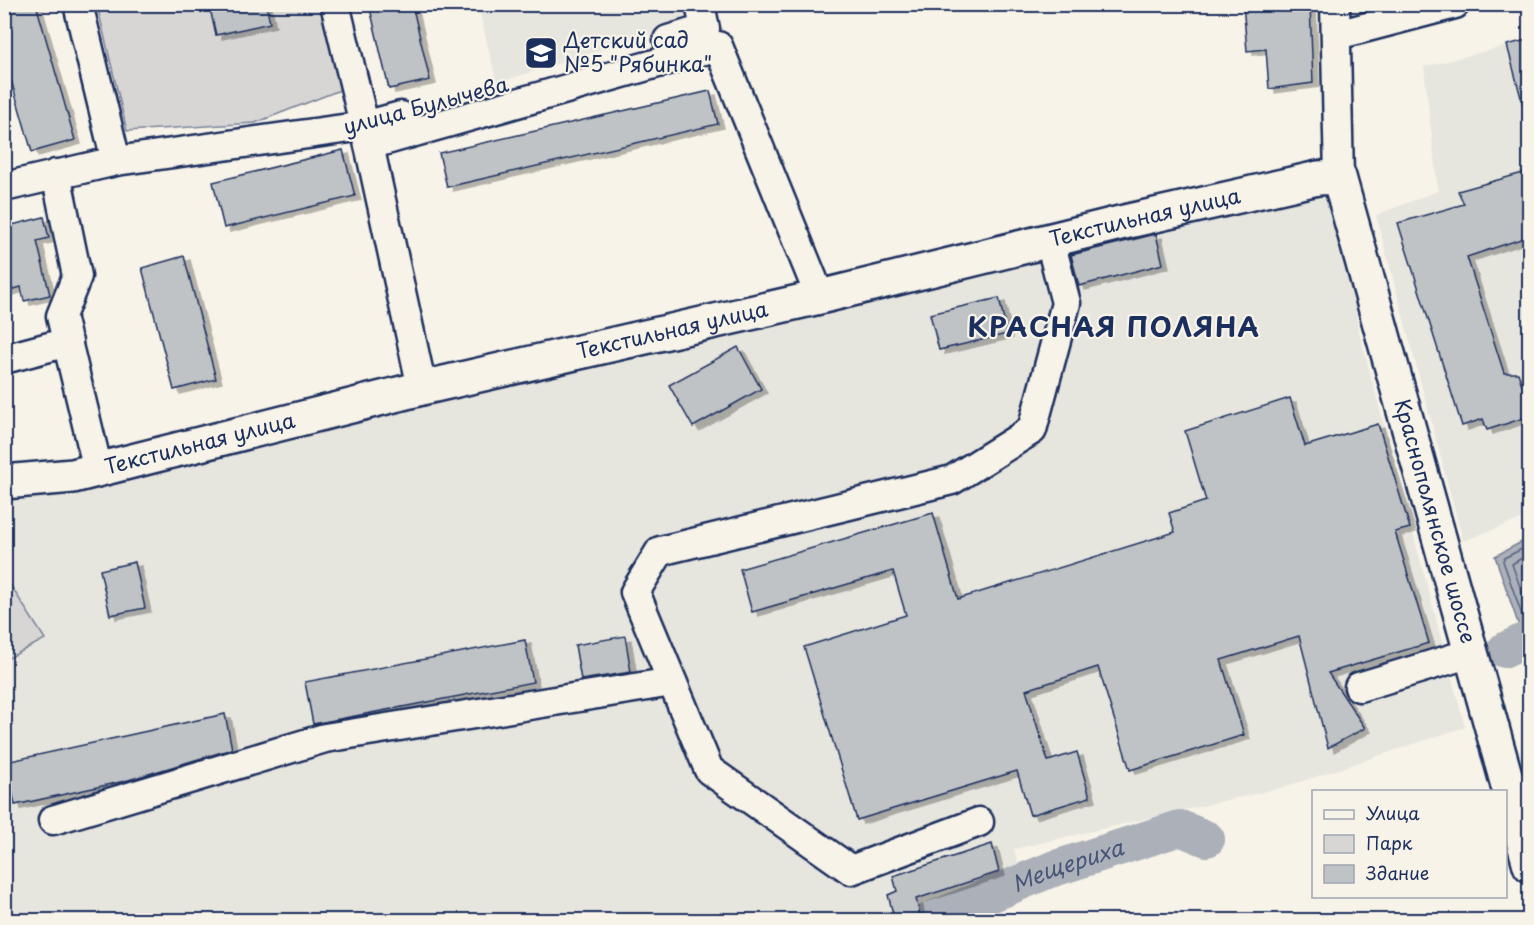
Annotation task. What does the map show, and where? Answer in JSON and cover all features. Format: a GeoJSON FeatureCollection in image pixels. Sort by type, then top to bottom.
{"type":"FeatureCollection","features":[{"type":"Feature","properties":{"kind":"main road","name":"Текстильная улица"},"geometry":{"type":"LineString","coordinates":[[4,482],[73,476],[422,388],[820,297],[1318,178],[1339,177]]}},
{"type":"Feature","properties":{"kind":"main road","name":"Краснополянское шоссе"},"geometry":{"type":"LineString","coordinates":[[1339,177],[1530,865]]}},
{"type":"Feature","properties":{"kind":"street"},"geometry":{"type":"LineString","coordinates":[[78,4],[116,161]]}},
{"type":"Feature","properties":{"kind":"street"},"geometry":{"type":"LineString","coordinates":[[335,4],[422,388]]}},
{"type":"Feature","properties":{"kind":"street","name":"улица Булычева"},"geometry":{"type":"LineString","coordinates":[[4,187],[116,161],[366,136],[705,29],[700,4]]}},
{"type":"Feature","properties":{"kind":"street"},"geometry":{"type":"LineString","coordinates":[[1335,4],[1339,177]]}},
{"type":"Feature","properties":{"kind":"street"},"geometry":{"type":"LineString","coordinates":[[1337,35],[1455,4]]}},
{"type":"Feature","properties":{"kind":"street"},"geometry":{"type":"LineString","coordinates":[[366,136],[718,46],[820,297]]}},
{"type":"Feature","properties":{"kind":"street"},"geometry":{"type":"LineString","coordinates":[[56,174],[77,276],[61,316],[99,470]]}},
{"type":"Feature","properties":{"kind":"street"},"geometry":{"type":"LineString","coordinates":[[979,822],[851,870],[709,770],[635,592],[660,551],[952,480],[1032,430],[1066,303],[1050,241]]}},
{"type":"Feature","properties":{"kind":"street"},"geometry":{"type":"LineString","coordinates":[[4,358],[68,342]]}},
{"type":"Feature","properties":{"kind":"street"},"geometry":{"type":"LineString","coordinates":[[1359,687],[1471,653]]}},
{"type":"Feature","properties":{"kind":"street"},"geometry":{"type":"LineString","coordinates":[[53,820],[325,738],[672,682]]}},
{"type":"Feature","properties":{"kind":"shaded area","name":"Детский сад №5 \"Рябинка\""},"geometry":{"type":"Polygon","coordinates":[[[478,5],[685,5],[686,23],[497,83],[478,5]]]}},
{"type":"Feature","properties":{"kind":"shaded area"},"geometry":{"type":"Polygon","coordinates":[[[1529,40],[1529,516],[1463,541],[1376,215],[1438,191],[1424,67],[1529,40]]]}},
{"type":"Feature","properties":{"kind":"shaded area"},"geometry":{"type":"Polygon","coordinates":[[[1331,188],[1342,207],[1358,328],[1465,727],[1285,787],[1014,849],[1022,877],[936,920],[5,920],[4,495],[1331,188]]]}},
{"type":"Feature","properties":{"kind":"green space"},"geometry":{"type":"Polygon","coordinates":[[[97,5],[320,5],[340,90],[255,123],[127,131],[97,5]]]}},
{"type":"Feature","properties":{"kind":"green space"},"geometry":{"type":"Polygon","coordinates":[[[4,575],[45,639],[5,660],[4,660],[4,575]]]}},
{"type":"Feature","properties":{"kind":"water"},"geometry":{"type":"Polygon","coordinates":[[[1529,538],[1529,647],[1524,641],[1495,556],[1529,538]]]}},
{"type":"Feature","properties":{"kind":"building"},"geometry":{"type":"Polygon","coordinates":[[[4,4],[36,4],[75,140],[32,152],[4,56],[4,4]]]}},
{"type":"Feature","properties":{"kind":"building"},"geometry":{"type":"Polygon","coordinates":[[[209,4],[266,4],[270,23],[216,35],[209,4]]]}},
{"type":"Feature","properties":{"kind":"building"},"geometry":{"type":"Polygon","coordinates":[[[369,4],[412,4],[430,80],[389,89],[369,4]]]}},
{"type":"Feature","properties":{"kind":"building"},"geometry":{"type":"Polygon","coordinates":[[[1243,4],[1310,4],[1313,83],[1269,89],[1266,49],[1247,51],[1243,4]]]}},
{"type":"Feature","properties":{"kind":"building"},"geometry":{"type":"Polygon","coordinates":[[[1530,39],[1530,108],[1524,109],[1507,45],[1530,39]]]}},
{"type":"Feature","properties":{"kind":"building"},"geometry":{"type":"Polygon","coordinates":[[[710,91],[718,124],[447,187],[439,153],[710,91]]]}},
{"type":"Feature","properties":{"kind":"building"},"geometry":{"type":"Polygon","coordinates":[[[343,150],[355,196],[224,228],[213,182],[343,150]]]}},
{"type":"Feature","properties":{"kind":"building"},"geometry":{"type":"Polygon","coordinates":[[[1530,171],[1530,236],[1467,257],[1504,373],[1518,373],[1530,408],[1530,416],[1487,430],[1483,419],[1462,426],[1398,223],[1464,204],[1458,191],[1530,171]]]}},
{"type":"Feature","properties":{"kind":"building"},"geometry":{"type":"Polygon","coordinates":[[[44,217],[49,238],[37,241],[50,295],[24,301],[21,287],[4,292],[4,227],[44,217]]]}},
{"type":"Feature","properties":{"kind":"building"},"geometry":{"type":"Polygon","coordinates":[[[1156,234],[1163,264],[1079,286],[1071,255],[1156,234]]]}},
{"type":"Feature","properties":{"kind":"building"},"geometry":{"type":"Polygon","coordinates":[[[184,256],[216,379],[174,390],[142,268],[184,256]]]}},
{"type":"Feature","properties":{"kind":"building"},"geometry":{"type":"Polygon","coordinates":[[[999,298],[1007,334],[939,350],[930,314],[999,298]]]}},
{"type":"Feature","properties":{"kind":"building"},"geometry":{"type":"Polygon","coordinates":[[[738,347],[761,389],[693,427],[669,385],[738,347]]]}},
{"type":"Feature","properties":{"kind":"building"},"geometry":{"type":"Polygon","coordinates":[[[1290,398],[1305,446],[1378,424],[1410,528],[1395,532],[1429,643],[1328,673],[1365,728],[1328,748],[1299,636],[1221,660],[1244,735],[1130,770],[1098,667],[1026,690],[1048,761],[1077,752],[1090,797],[1030,815],[1017,771],[857,820],[804,647],[906,615],[893,571],[752,612],[740,569],[933,513],[958,599],[1175,532],[1169,513],[1206,501],[1185,431],[1290,398]]]}},
{"type":"Feature","properties":{"kind":"building"},"geometry":{"type":"Polygon","coordinates":[[[135,562],[145,608],[110,615],[100,570],[135,562]]]}},
{"type":"Feature","properties":{"kind":"building"},"geometry":{"type":"Polygon","coordinates":[[[625,636],[631,672],[581,680],[575,645],[625,636]]]}},
{"type":"Feature","properties":{"kind":"building"},"geometry":{"type":"Polygon","coordinates":[[[525,640],[533,682],[313,724],[305,682],[525,640]]]}},
{"type":"Feature","properties":{"kind":"building"},"geometry":{"type":"Polygon","coordinates":[[[225,714],[232,749],[125,781],[15,805],[6,762],[225,714]]]}},
{"type":"Feature","properties":{"kind":"building"},"geometry":{"type":"Polygon","coordinates":[[[992,844],[999,872],[916,899],[920,915],[903,921],[895,921],[888,895],[897,891],[893,876],[992,844]]]}},
{"type":"Feature","properties":{"kind":"waterway","name":"Мещериха"},"geometry":{"type":"LineString","coordinates":[[1505,650],[1530,638]]}},
{"type":"Feature","properties":{"kind":"waterway","name":"Мещериха"},"geometry":{"type":"LineString","coordinates":[[930,920],[1050,870],[1180,828],[1207,839]]}},
{"type":"Feature","properties":{"kind":"place","name":"Детский сад №5 \"Рябинка\""},"geometry":{"type":"Point","coordinates":[541,53]}},
{"type":"Feature","properties":{"kind":"district","name":"КРАСНАЯ ПОЛЯНА"},"geometry":{"type":"Point","coordinates":[1114,328]}}]}
